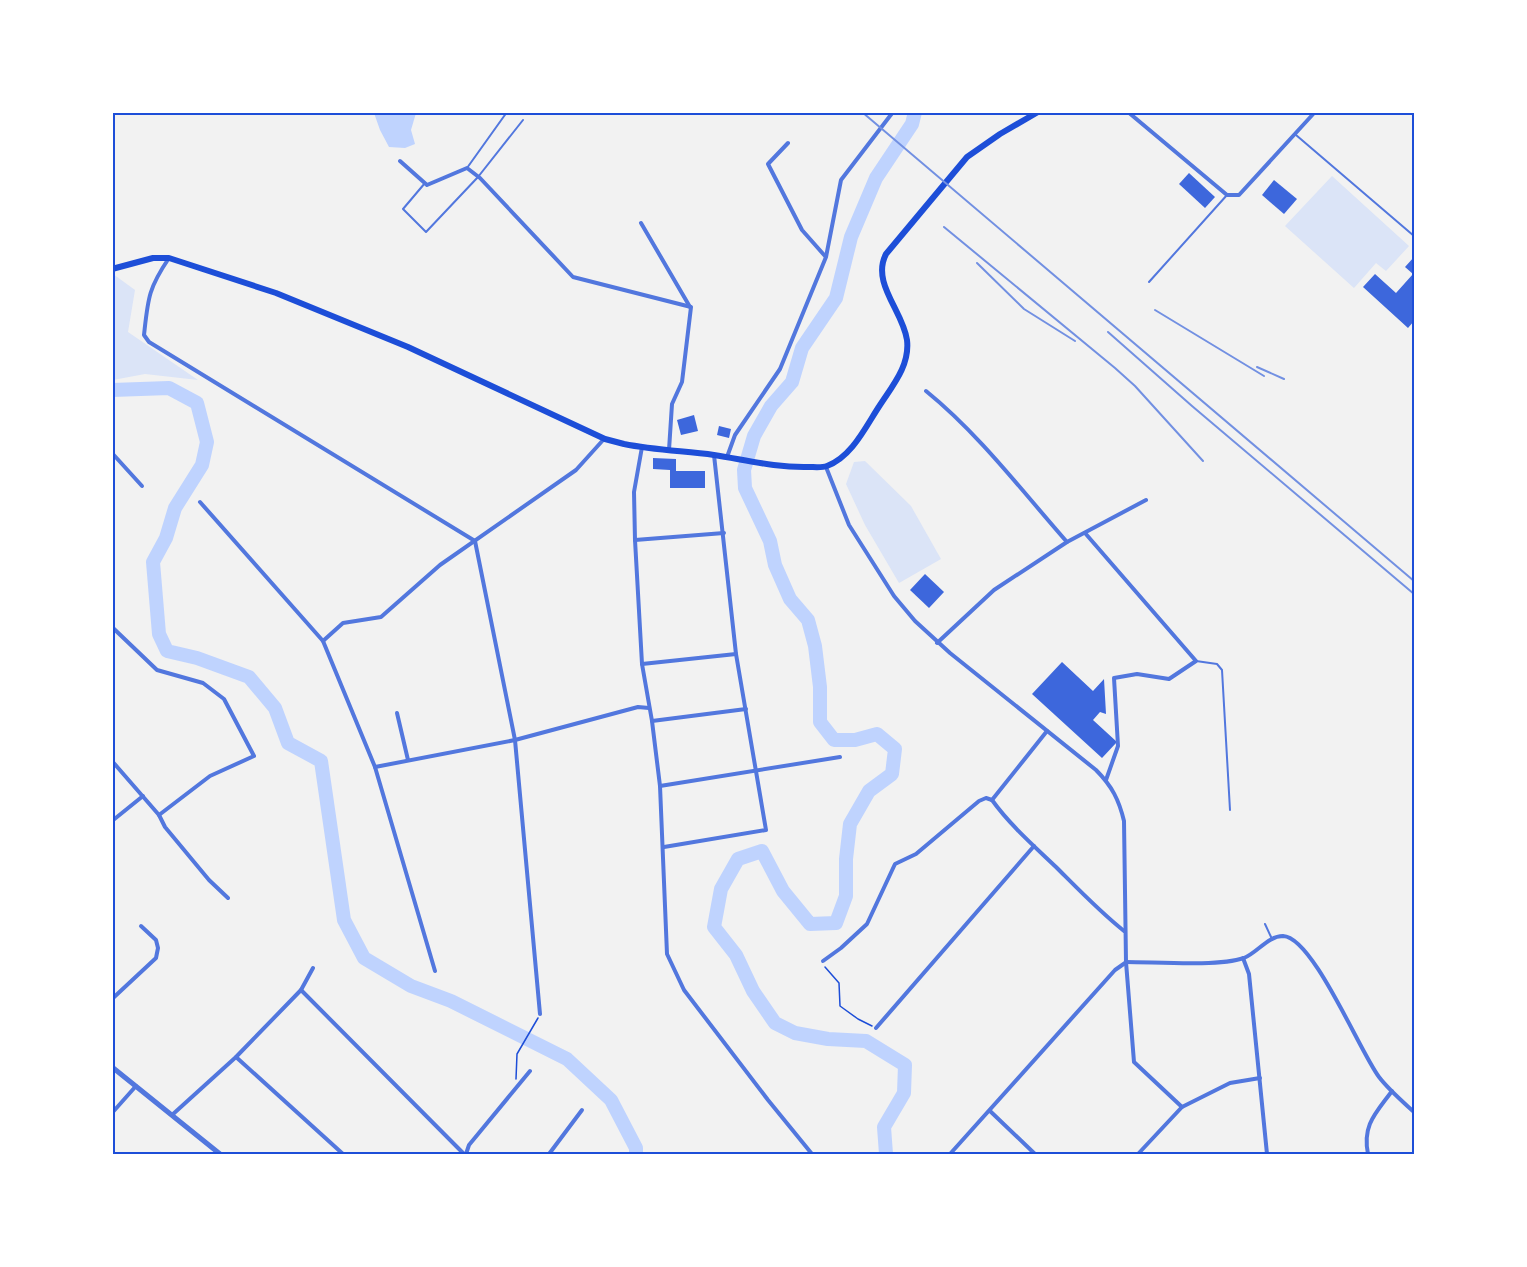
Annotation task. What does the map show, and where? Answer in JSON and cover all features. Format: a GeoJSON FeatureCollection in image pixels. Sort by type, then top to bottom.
{"type":"FeatureCollection","features":[{"type":"Feature","properties":{"kind":"main road"},"geometry":{"type":"LineString","coordinates":[[112,269],[153,258],[169,258],[265,289],[408,347],[604,439],[642,447],[714,455],[795,468],[826,467],[843,456],[858,438],[903,369],[907,356],[907,340],[903,326],[885,287],[882,273],[882,262],[886,254],[965,160],[1000,134],[1038,112]]}},
{"type":"Feature","properties":{"kind":"street"},"geometry":{"type":"LineString","coordinates":[[726,458],[735,435],[780,369],[826,257],[841,180],[893,112]]}},
{"type":"Feature","properties":{"kind":"street"},"geometry":{"type":"LineString","coordinates":[[1128,112],[1227,195],[1239,195],[1315,112]]}},
{"type":"Feature","properties":{"kind":"street"},"geometry":{"type":"LineString","coordinates":[[788,143],[768,164],[802,230],[826,257]]}},
{"type":"Feature","properties":{"kind":"street"},"geometry":{"type":"LineString","coordinates":[[400,161],[427,185],[467,168],[573,277],[691,308]]}},
{"type":"Feature","properties":{"kind":"street"},"geometry":{"type":"LineString","coordinates":[[641,223],[691,308],[682,382],[672,404],[669,450]]}},
{"type":"Feature","properties":{"kind":"street"},"geometry":{"type":"LineString","coordinates":[[169,258],[155,278],[149,293],[144,335],[149,342],[475,541],[515,740],[540,1014]]}},
{"type":"Feature","properties":{"kind":"street"},"geometry":{"type":"LineString","coordinates":[[926,391],[947,408],[1067,542]]}},
{"type":"Feature","properties":{"kind":"street"},"geometry":{"type":"LineString","coordinates":[[323,641],[343,623],[381,616],[440,566],[576,470],[604,439]]}},
{"type":"Feature","properties":{"kind":"street"},"geometry":{"type":"LineString","coordinates":[[642,447],[634,492],[635,540],[642,664],[660,786],[667,954],[684,990],[812,1155]]}},
{"type":"Feature","properties":{"kind":"street"},"geometry":{"type":"LineString","coordinates":[[112,453],[142,486]]}},
{"type":"Feature","properties":{"kind":"street"},"geometry":{"type":"LineString","coordinates":[[664,847],[766,830],[736,654],[714,455]]}},
{"type":"Feature","properties":{"kind":"street"},"geometry":{"type":"LineString","coordinates":[[826,467],[849,525],[894,596],[937,643],[1106,780],[1119,801],[1124,821],[1125,962],[1134,1062],[1182,1107]]}},
{"type":"Feature","properties":{"kind":"street"},"geometry":{"type":"LineString","coordinates":[[937,643],[994,590],[1067,542],[1146,500]]}},
{"type":"Feature","properties":{"kind":"street"},"geometry":{"type":"LineString","coordinates":[[200,502],[323,641],[375,767],[435,971]]}},
{"type":"Feature","properties":{"kind":"street"},"geometry":{"type":"LineString","coordinates":[[635,540],[724,532]]}},
{"type":"Feature","properties":{"kind":"street"},"geometry":{"type":"LineString","coordinates":[[1085,533],[1196,660],[1169,679],[1137,674],[1114,678],[1118,746],[1106,780]]}},
{"type":"Feature","properties":{"kind":"street"},"geometry":{"type":"LineString","coordinates":[[112,627],[156,670],[203,683],[224,699],[254,756],[210,776],[159,815]]}},
{"type":"Feature","properties":{"kind":"street"},"geometry":{"type":"LineString","coordinates":[[642,664],[736,654]]}},
{"type":"Feature","properties":{"kind":"street"},"geometry":{"type":"LineString","coordinates":[[375,767],[515,740],[638,707],[649,708]]}},
{"type":"Feature","properties":{"kind":"street"},"geometry":{"type":"LineString","coordinates":[[652,721],[746,710]]}},
{"type":"Feature","properties":{"kind":"street"},"geometry":{"type":"LineString","coordinates":[[397,713],[408,760]]}},
{"type":"Feature","properties":{"kind":"street"},"geometry":{"type":"LineString","coordinates":[[992,800],[1047,731]]}},
{"type":"Feature","properties":{"kind":"street"},"geometry":{"type":"LineString","coordinates":[[660,786],[840,758]]}},
{"type":"Feature","properties":{"kind":"street"},"geometry":{"type":"LineString","coordinates":[[112,761],[159,815],[165,827],[209,880],[228,898]]}},
{"type":"Feature","properties":{"kind":"street"},"geometry":{"type":"LineString","coordinates":[[112,821],[143,796]]}},
{"type":"Feature","properties":{"kind":"street"},"geometry":{"type":"LineString","coordinates":[[823,961],[867,924],[895,864],[916,854],[978,801],[986,798],[992,800],[1001,813],[1034,846],[1108,918],[1125,931]]}},
{"type":"Feature","properties":{"kind":"street"},"geometry":{"type":"LineString","coordinates":[[876,1028],[1034,846]]}},
{"type":"Feature","properties":{"kind":"street"},"geometry":{"type":"LineString","coordinates":[[112,999],[156,958],[158,948],[156,940],[141,926]]}},
{"type":"Feature","properties":{"kind":"street"},"geometry":{"type":"LineString","coordinates":[[950,1155],[1115,970],[1125,962],[1221,962],[1244,958],[1280,936],[1289,937],[1301,946],[1320,971],[1379,1077],[1414,1112]]}},
{"type":"Feature","properties":{"kind":"street"},"geometry":{"type":"LineString","coordinates":[[1244,958],[1250,974],[1267,1155]]}},
{"type":"Feature","properties":{"kind":"street"},"geometry":{"type":"LineString","coordinates":[[172,1115],[236,1057],[301,990],[313,968]]}},
{"type":"Feature","properties":{"kind":"street"},"geometry":{"type":"LineString","coordinates":[[301,990],[464,1155],[469,1145],[530,1071]]}},
{"type":"Feature","properties":{"kind":"street"},"geometry":{"type":"LineString","coordinates":[[236,1057],[343,1155]]}},
{"type":"Feature","properties":{"kind":"street"},"geometry":{"type":"LineString","coordinates":[[112,1067],[220,1155]]}},
{"type":"Feature","properties":{"kind":"street"},"geometry":{"type":"LineString","coordinates":[[1138,1155],[1182,1107],[1230,1083],[1260,1078]]}},
{"type":"Feature","properties":{"kind":"street"},"geometry":{"type":"LineString","coordinates":[[112,1113],[136,1086]]}},
{"type":"Feature","properties":{"kind":"street"},"geometry":{"type":"LineString","coordinates":[[1368,1155],[1365,1140],[1370,1123],[1392,1091]]}},
{"type":"Feature","properties":{"kind":"street"},"geometry":{"type":"LineString","coordinates":[[549,1155],[582,1110]]}},
{"type":"Feature","properties":{"kind":"street"},"geometry":{"type":"LineString","coordinates":[[990,1111],[1035,1155]]}},
{"type":"Feature","properties":{"kind":"lane"},"geometry":{"type":"LineString","coordinates":[[467,168],[507,112]]}},
{"type":"Feature","properties":{"kind":"lane"},"geometry":{"type":"LineString","coordinates":[[424,183],[402,209],[426,232],[478,177],[523,120]]}},
{"type":"Feature","properties":{"kind":"lane"},"geometry":{"type":"LineString","coordinates":[[1296,135],[1414,236]]}},
{"type":"Feature","properties":{"kind":"lane"},"geometry":{"type":"LineString","coordinates":[[1149,282],[1227,195]]}},
{"type":"Feature","properties":{"kind":"lane"},"geometry":{"type":"LineString","coordinates":[[1196,660],[1217,664],[1222,670],[1230,810]]}},
{"type":"Feature","properties":{"kind":"lane"},"geometry":{"type":"LineString","coordinates":[[1265,924],[1272,939]]}},
{"type":"Feature","properties":{"kind":"path"},"geometry":{"type":"LineString","coordinates":[[823,961],[839,983],[840,1006],[876,1028]]}},
{"type":"Feature","properties":{"kind":"path"},"geometry":{"type":"LineString","coordinates":[[515,1090],[517,1054],[540,1014]]}},
{"type":"Feature","properties":{"kind":"shaded area"},"geometry":{"type":"Polygon","coordinates":[[[1332,176],[1409,246],[1386,271],[1376,263],[1354,288],[1285,226],[1332,176]]]}},
{"type":"Feature","properties":{"kind":"shaded area"},"geometry":{"type":"Polygon","coordinates":[[[113,274],[135,290],[128,332],[198,380],[145,374],[113,380],[113,274]]]}},
{"type":"Feature","properties":{"kind":"shaded area"},"geometry":{"type":"Polygon","coordinates":[[[865,461],[911,506],[941,559],[899,583],[865,525],[846,484],[854,462],[865,461]]]}},
{"type":"Feature","properties":{"kind":"water"},"geometry":{"type":"Polygon","coordinates":[[[374,113],[416,113],[411,130],[415,144],[405,148],[389,147],[374,113]]]}},
{"type":"Feature","properties":{"kind":"building"},"geometry":{"type":"Polygon","coordinates":[[[1189,173],[1215,197],[1205,208],[1179,184],[1189,173]]]}},
{"type":"Feature","properties":{"kind":"building"},"geometry":{"type":"Polygon","coordinates":[[[1274,180],[1297,199],[1284,214],[1262,195],[1274,180]]]}},
{"type":"Feature","properties":{"kind":"building"},"geometry":{"type":"Polygon","coordinates":[[[1414,257],[1414,321],[1408,328],[1363,287],[1375,274],[1396,293],[1413,274],[1405,267],[1414,257]]]}},
{"type":"Feature","properties":{"kind":"building"},"geometry":{"type":"Polygon","coordinates":[[[694,415],[698,431],[681,435],[677,420],[694,415]]]}},
{"type":"Feature","properties":{"kind":"building"},"geometry":{"type":"Polygon","coordinates":[[[719,426],[731,429],[729,438],[717,435],[719,426]]]}},
{"type":"Feature","properties":{"kind":"building"},"geometry":{"type":"Polygon","coordinates":[[[653,458],[676,459],[676,471],[705,471],[705,488],[670,488],[670,470],[653,469],[653,458]]]}},
{"type":"Feature","properties":{"kind":"building"},"geometry":{"type":"Polygon","coordinates":[[[925,574],[944,592],[929,608],[910,590],[925,574]]]}},
{"type":"Feature","properties":{"kind":"building"},"geometry":{"type":"Polygon","coordinates":[[[1062,662],[1093,691],[1104,679],[1106,714],[1100,712],[1093,720],[1117,742],[1102,758],[1032,694],[1062,662]]]}},
{"type":"Feature","properties":{"kind":"waterway"},"geometry":{"type":"LineString","coordinates":[[886,1154],[884,1127],[904,1093],[905,1065],[866,1041],[828,1039],[795,1033],[775,1023],[753,991],[736,955],[714,927],[721,889],[738,859],[762,851],[783,891],[810,924],[836,923],[846,896],[846,859],[850,824],[869,791],[892,774],[895,749],[877,734],[855,740],[834,740],[820,722],[820,687],[815,646],[808,620],[790,599],[775,565],[770,541],[745,488],[744,470],[754,436],[771,406],[792,382],[802,348],[836,298],[851,237],[876,178],[912,124],[915,112]]}},
{"type":"Feature","properties":{"kind":"waterway"},"geometry":{"type":"LineString","coordinates":[[112,390],[169,388],[197,403],[207,442],[202,465],[175,508],[166,538],[153,562],[159,634],[167,651],[197,658],[249,677],[275,708],[288,743],[321,761],[344,920],[364,958],[411,986],[451,1001],[567,1059],[611,1100],[636,1148],[636,1154]]}},
{"type":"Feature","properties":{"kind":"railway"},"geometry":{"type":"LineString","coordinates":[[862,112],[1414,581]]}},
{"type":"Feature","properties":{"kind":"railway"},"geometry":{"type":"LineString","coordinates":[[944,227],[1135,386],[1203,461]]}},
{"type":"Feature","properties":{"kind":"railway"},"geometry":{"type":"LineString","coordinates":[[977,263],[1024,309],[1075,341]]}},
{"type":"Feature","properties":{"kind":"railway"},"geometry":{"type":"LineString","coordinates":[[1155,310],[1264,376]]}},
{"type":"Feature","properties":{"kind":"railway"},"geometry":{"type":"LineString","coordinates":[[1108,332],[1414,594]]}},
{"type":"Feature","properties":{"kind":"railway"},"geometry":{"type":"LineString","coordinates":[[1257,367],[1284,379]]}}]}
